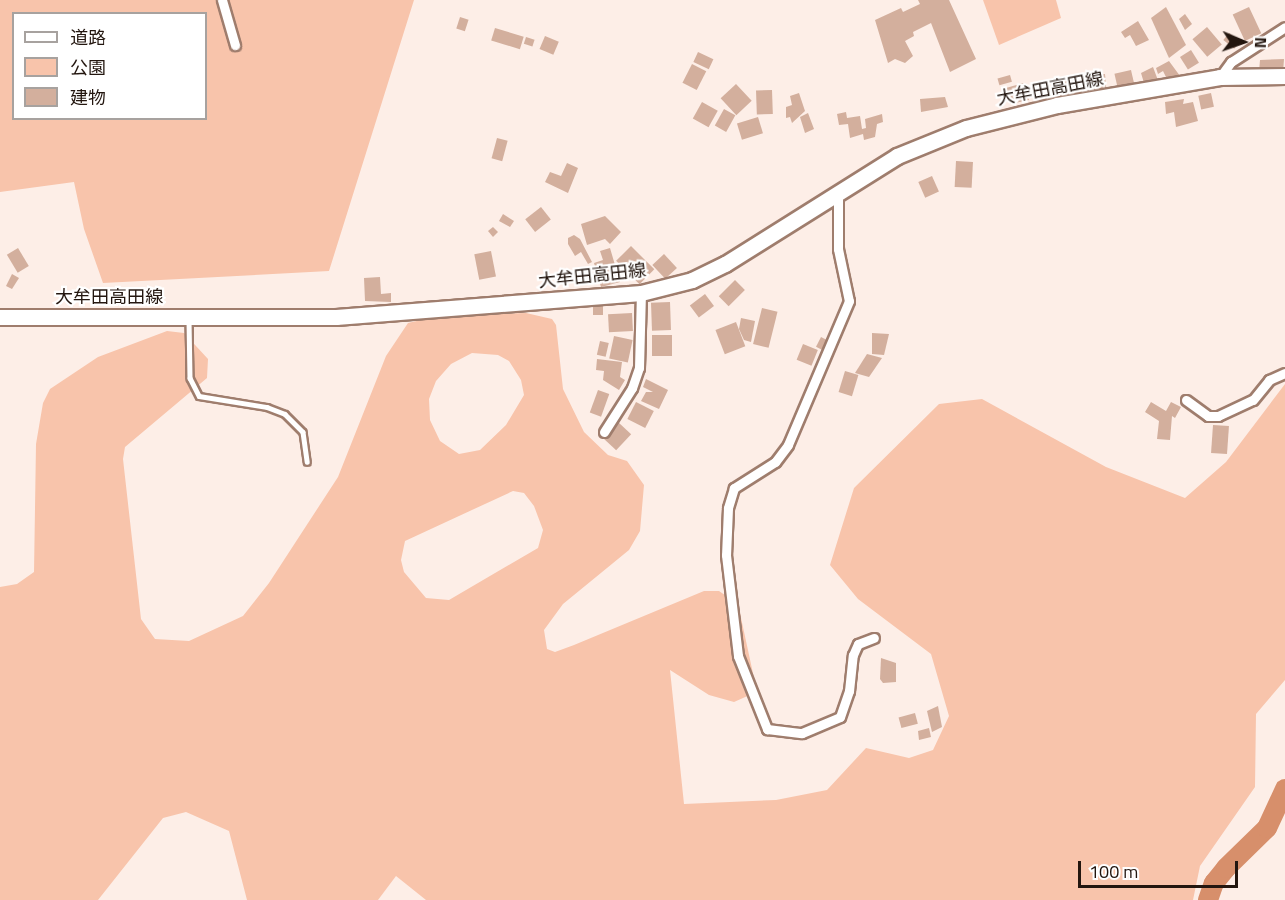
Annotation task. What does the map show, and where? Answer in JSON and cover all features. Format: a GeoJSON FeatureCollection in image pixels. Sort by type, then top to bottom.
{"type":"FeatureCollection","features":[{"type":"Feature","properties":{"kind":"main road","name":"大牟田高田線"},"geometry":{"type":"LineString","coordinates":[[0,317],[336,317],[641,293],[692,280],[725,264],[897,156],[966,128],[1057,105],[1220,77],[1285,76]]}},
{"type":"Feature","properties":{"kind":"street"},"geometry":{"type":"LineString","coordinates":[[222,0],[235,45]]}},
{"type":"Feature","properties":{"kind":"street"},"geometry":{"type":"LineString","coordinates":[[1220,77],[1231,62],[1285,27]]}},
{"type":"Feature","properties":{"kind":"street"},"geometry":{"type":"LineString","coordinates":[[838,193],[838,249],[849,301],[788,445],[775,462],[734,488],[728,508],[726,555],[738,656],[767,729],[802,733],[840,717],[849,691],[853,655],[858,644],[874,638]]}},
{"type":"Feature","properties":{"kind":"street"},"geometry":{"type":"LineString","coordinates":[[604,432],[632,388],[639,368],[641,293]]}},
{"type":"Feature","properties":{"kind":"street"},"geometry":{"type":"LineString","coordinates":[[1186,400],[1208,416],[1218,416],[1253,400],[1269,380],[1285,373]]}},
{"type":"Feature","properties":{"kind":"lane"},"geometry":{"type":"LineString","coordinates":[[189,317],[190,378],[199,396],[267,407],[285,414],[303,432],[307,462]]}},
{"type":"Feature","properties":{"kind":"green space"},"geometry":{"type":"Polygon","coordinates":[[[0,0],[414,0],[329,271],[103,283],[84,229],[74,182],[0,192],[0,0]]]}},
{"type":"Feature","properties":{"kind":"green space"},"geometry":{"type":"Polygon","coordinates":[[[983,0],[1056,0],[1061,18],[999,45],[983,0]]]}},
{"type":"Feature","properties":{"kind":"green space"},"geometry":{"type":"Polygon","coordinates":[[[526,313],[552,319],[556,325],[563,389],[584,432],[608,455],[627,461],[644,485],[640,531],[629,550],[563,604],[544,630],[547,649],[555,652],[574,645],[704,591],[719,591],[738,604],[754,678],[752,694],[734,702],[709,695],[670,670],[684,804],[776,800],[827,790],[866,748],[909,758],[933,750],[949,716],[931,654],[858,599],[830,565],[854,488],[939,404],[982,399],[1106,467],[1185,498],[1226,462],[1285,384],[1285,680],[1256,714],[1255,787],[1200,866],[1193,900],[426,900],[396,876],[378,900],[247,900],[229,831],[186,812],[163,818],[98,900],[0,900],[0,587],[17,584],[34,572],[36,444],[43,403],[50,389],[98,357],[167,331],[184,333],[208,359],[207,378],[125,447],[123,459],[141,619],[155,639],[189,641],[243,616],[269,583],[338,477],[386,356],[408,323],[438,316],[526,313]],[[472,353],[451,364],[436,381],[429,399],[430,420],[440,441],[459,454],[480,450],[506,425],[524,395],[521,380],[509,361],[498,355],[472,353]],[[513,491],[405,541],[401,560],[404,572],[426,598],[449,600],[538,548],[543,530],[534,506],[524,493],[513,491]]]}},
{"type":"Feature","properties":{"kind":"building"},"geometry":{"type":"Polygon","coordinates":[[[918,0],[949,0],[976,59],[950,72],[931,23],[913,32],[914,36],[905,41],[913,56],[905,63],[895,59],[888,63],[875,20],[901,8],[903,12],[920,4],[918,0]]]}},
{"type":"Feature","properties":{"kind":"building"},"geometry":{"type":"Polygon","coordinates":[[[1166,7],[1186,45],[1169,58],[1151,18],[1166,7]]]}},
{"type":"Feature","properties":{"kind":"building"},"geometry":{"type":"Polygon","coordinates":[[[1249,7],[1261,33],[1245,41],[1233,15],[1249,7]]]}},
{"type":"Feature","properties":{"kind":"building"},"geometry":{"type":"Polygon","coordinates":[[[1185,14],[1192,24],[1185,30],[1179,19],[1185,14]]]}},
{"type":"Feature","properties":{"kind":"building"},"geometry":{"type":"Polygon","coordinates":[[[460,17],[469,20],[465,31],[456,28],[460,17]]]}},
{"type":"Feature","properties":{"kind":"building"},"geometry":{"type":"Polygon","coordinates":[[[1138,21],[1149,40],[1136,46],[1130,35],[1125,38],[1121,32],[1138,21]]]}},
{"type":"Feature","properties":{"kind":"building"},"geometry":{"type":"Polygon","coordinates":[[[1207,27],[1222,45],[1207,57],[1192,39],[1207,27]]]}},
{"type":"Feature","properties":{"kind":"building"},"geometry":{"type":"Polygon","coordinates":[[[495,28],[524,37],[520,49],[491,40],[495,28]]]}},
{"type":"Feature","properties":{"kind":"building"},"geometry":{"type":"Polygon","coordinates":[[[1229,33],[1240,42],[1234,49],[1223,40],[1229,33]]]}},
{"type":"Feature","properties":{"kind":"building"},"geometry":{"type":"Polygon","coordinates":[[[545,36],[559,42],[553,55],[540,49],[545,36]]]}},
{"type":"Feature","properties":{"kind":"building"},"geometry":{"type":"Polygon","coordinates":[[[526,37],[535,40],[532,46],[524,44],[526,37]]]}},
{"type":"Feature","properties":{"kind":"building"},"geometry":{"type":"Polygon","coordinates":[[[1191,50],[1199,63],[1188,70],[1180,57],[1191,50]]]}},
{"type":"Feature","properties":{"kind":"building"},"geometry":{"type":"Polygon","coordinates":[[[698,52],[713,59],[709,69],[693,62],[698,52]]]}},
{"type":"Feature","properties":{"kind":"building"},"geometry":{"type":"Polygon","coordinates":[[[1284,59],[1283,73],[1259,72],[1260,60],[1284,59]]]}},
{"type":"Feature","properties":{"kind":"building"},"geometry":{"type":"Polygon","coordinates":[[[1169,61],[1180,76],[1169,83],[1163,71],[1158,74],[1156,68],[1169,61]]]}},
{"type":"Feature","properties":{"kind":"building"},"geometry":{"type":"Polygon","coordinates":[[[692,64],[706,71],[697,90],[682,83],[692,64]]]}},
{"type":"Feature","properties":{"kind":"building"},"geometry":{"type":"Polygon","coordinates":[[[1153,67],[1159,83],[1151,88],[1147,81],[1144,83],[1141,73],[1153,67]]]}},
{"type":"Feature","properties":{"kind":"building"},"geometry":{"type":"Polygon","coordinates":[[[1131,70],[1135,88],[1118,91],[1114,74],[1131,70]]]}},
{"type":"Feature","properties":{"kind":"building"},"geometry":{"type":"Polygon","coordinates":[[[1105,74],[1107,96],[1090,97],[1088,75],[1105,74]]]}},
{"type":"Feature","properties":{"kind":"building"},"geometry":{"type":"Polygon","coordinates":[[[1010,75],[1012,82],[999,85],[998,79],[1010,75]]]}},
{"type":"Feature","properties":{"kind":"building"},"geometry":{"type":"Polygon","coordinates":[[[1062,79],[1076,79],[1076,91],[1062,91],[1062,79]]]}},
{"type":"Feature","properties":{"kind":"building"},"geometry":{"type":"Polygon","coordinates":[[[1023,83],[1029,100],[1010,104],[1006,88],[1023,83]]]}},
{"type":"Feature","properties":{"kind":"building"},"geometry":{"type":"Polygon","coordinates":[[[736,84],[752,101],[736,115],[721,98],[736,84]]]}},
{"type":"Feature","properties":{"kind":"building"},"geometry":{"type":"Polygon","coordinates":[[[772,90],[773,114],[757,115],[756,91],[772,90]]]}},
{"type":"Feature","properties":{"kind":"building"},"geometry":{"type":"Polygon","coordinates":[[[799,93],[805,111],[792,123],[790,117],[786,118],[786,107],[792,105],[790,96],[799,93]]]}},
{"type":"Feature","properties":{"kind":"building"},"geometry":{"type":"Polygon","coordinates":[[[1211,93],[1214,107],[1201,109],[1198,96],[1211,93]]]}},
{"type":"Feature","properties":{"kind":"building"},"geometry":{"type":"Polygon","coordinates":[[[945,97],[948,107],[921,112],[920,99],[945,97]]]}},
{"type":"Feature","properties":{"kind":"building"},"geometry":{"type":"Polygon","coordinates":[[[1184,99],[1183,104],[1193,102],[1198,121],[1176,127],[1174,112],[1166,114],[1165,102],[1184,99]]]}},
{"type":"Feature","properties":{"kind":"building"},"geometry":{"type":"Polygon","coordinates":[[[702,102],[718,111],[709,127],[693,119],[702,102]]]}},
{"type":"Feature","properties":{"kind":"building"},"geometry":{"type":"Polygon","coordinates":[[[724,109],[735,115],[726,132],[715,126],[724,109]]]}},
{"type":"Feature","properties":{"kind":"building"},"geometry":{"type":"Polygon","coordinates":[[[846,112],[847,118],[860,116],[862,129],[866,128],[865,119],[882,114],[883,122],[877,124],[875,137],[864,140],[863,134],[850,138],[848,124],[839,125],[837,114],[846,112]]]}},
{"type":"Feature","properties":{"kind":"building"},"geometry":{"type":"Polygon","coordinates":[[[808,113],[814,129],[805,133],[800,117],[808,113]]]}},
{"type":"Feature","properties":{"kind":"building"},"geometry":{"type":"Polygon","coordinates":[[[758,117],[763,133],[742,140],[737,123],[758,117]]]}},
{"type":"Feature","properties":{"kind":"building"},"geometry":{"type":"Polygon","coordinates":[[[497,138],[508,141],[502,161],[492,158],[497,138]]]}},
{"type":"Feature","properties":{"kind":"building"},"geometry":{"type":"Polygon","coordinates":[[[956,161],[973,162],[972,188],[955,187],[956,161]]]}},
{"type":"Feature","properties":{"kind":"building"},"geometry":{"type":"Polygon","coordinates":[[[567,163],[578,168],[568,193],[545,182],[550,172],[561,176],[567,163]]]}},
{"type":"Feature","properties":{"kind":"building"},"geometry":{"type":"Polygon","coordinates":[[[932,176],[939,192],[925,198],[918,182],[932,176]]]}},
{"type":"Feature","properties":{"kind":"building"},"geometry":{"type":"Polygon","coordinates":[[[541,207],[551,220],[535,232],[525,219],[541,207]]]}},
{"type":"Feature","properties":{"kind":"building"},"geometry":{"type":"Polygon","coordinates":[[[503,214],[514,221],[510,227],[499,221],[503,214]]]}},
{"type":"Feature","properties":{"kind":"building"},"geometry":{"type":"Polygon","coordinates":[[[605,216],[621,232],[610,244],[605,239],[587,245],[581,224],[605,216]]]}},
{"type":"Feature","properties":{"kind":"building"},"geometry":{"type":"Polygon","coordinates":[[[493,227],[498,232],[493,237],[488,231],[493,227]]]}},
{"type":"Feature","properties":{"kind":"building"},"geometry":{"type":"Polygon","coordinates":[[[574,235],[580,239],[592,262],[588,264],[581,252],[575,256],[568,244],[568,238],[574,235]]]}},
{"type":"Feature","properties":{"kind":"building"},"geometry":{"type":"Polygon","coordinates":[[[631,246],[654,269],[639,284],[616,261],[631,246]]]}},
{"type":"Feature","properties":{"kind":"building"},"geometry":{"type":"Polygon","coordinates":[[[18,248],[29,266],[18,273],[7,255],[18,248]]]}},
{"type":"Feature","properties":{"kind":"building"},"geometry":{"type":"Polygon","coordinates":[[[610,248],[620,282],[601,287],[594,263],[603,260],[600,251],[610,248]]]}},
{"type":"Feature","properties":{"kind":"building"},"geometry":{"type":"Polygon","coordinates":[[[491,251],[496,277],[479,280],[474,254],[491,251]]]}},
{"type":"Feature","properties":{"kind":"building"},"geometry":{"type":"Polygon","coordinates":[[[664,254],[677,268],[665,279],[652,265],[664,254]]]}},
{"type":"Feature","properties":{"kind":"building"},"geometry":{"type":"Polygon","coordinates":[[[12,274],[19,278],[12,289],[6,286],[12,274]]]}},
{"type":"Feature","properties":{"kind":"building"},"geometry":{"type":"Polygon","coordinates":[[[380,277],[381,294],[391,293],[391,302],[365,301],[364,278],[380,277]]]}},
{"type":"Feature","properties":{"kind":"building"},"geometry":{"type":"Polygon","coordinates":[[[735,280],[745,290],[729,306],[719,296],[735,280]]]}},
{"type":"Feature","properties":{"kind":"building"},"geometry":{"type":"Polygon","coordinates":[[[705,294],[714,306],[699,317],[690,305],[705,294]]]}},
{"type":"Feature","properties":{"kind":"building"},"geometry":{"type":"Polygon","coordinates":[[[670,302],[671,330],[652,331],[651,303],[670,302]]]}},
{"type":"Feature","properties":{"kind":"building"},"geometry":{"type":"Polygon","coordinates":[[[593,306],[603,306],[603,315],[593,315],[593,306]]]}},
{"type":"Feature","properties":{"kind":"building"},"geometry":{"type":"Polygon","coordinates":[[[762,308],[778,312],[769,348],[753,344],[762,308]]]}},
{"type":"Feature","properties":{"kind":"building"},"geometry":{"type":"Polygon","coordinates":[[[632,313],[633,331],[609,332],[608,314],[632,313]]]}},
{"type":"Feature","properties":{"kind":"building"},"geometry":{"type":"Polygon","coordinates":[[[741,318],[755,321],[751,342],[744,340],[739,329],[741,318]]]}},
{"type":"Feature","properties":{"kind":"building"},"geometry":{"type":"Polygon","coordinates":[[[736,322],[745,346],[725,354],[715,330],[736,322]]]}},
{"type":"Feature","properties":{"kind":"building"},"geometry":{"type":"Polygon","coordinates":[[[872,333],[889,334],[884,355],[872,354],[872,333]]]}},
{"type":"Feature","properties":{"kind":"building"},"geometry":{"type":"Polygon","coordinates":[[[652,335],[672,335],[672,356],[652,356],[652,335]]]}},
{"type":"Feature","properties":{"kind":"building"},"geometry":{"type":"Polygon","coordinates":[[[614,336],[633,340],[628,362],[609,358],[614,336]]]}},
{"type":"Feature","properties":{"kind":"building"},"geometry":{"type":"Polygon","coordinates":[[[821,337],[831,342],[826,352],[816,347],[821,337]]]}},
{"type":"Feature","properties":{"kind":"building"},"geometry":{"type":"Polygon","coordinates":[[[600,341],[609,343],[606,357],[597,355],[600,341]]]}},
{"type":"Feature","properties":{"kind":"building"},"geometry":{"type":"Polygon","coordinates":[[[803,344],[818,350],[811,366],[797,360],[803,344]]]}},
{"type":"Feature","properties":{"kind":"building"},"geometry":{"type":"Polygon","coordinates":[[[867,354],[882,358],[869,377],[855,373],[867,354]]]}},
{"type":"Feature","properties":{"kind":"building"},"geometry":{"type":"Polygon","coordinates":[[[597,359],[622,362],[620,377],[625,380],[619,390],[603,380],[604,371],[596,370],[597,359]]]}},
{"type":"Feature","properties":{"kind":"building"},"geometry":{"type":"Polygon","coordinates":[[[845,371],[858,375],[852,396],[839,392],[845,371]]]}},
{"type":"Feature","properties":{"kind":"building"},"geometry":{"type":"Polygon","coordinates":[[[646,379],[668,390],[659,409],[641,401],[646,392],[653,392],[643,387],[646,379]]]}},
{"type":"Feature","properties":{"kind":"building"},"geometry":{"type":"Polygon","coordinates":[[[598,390],[609,394],[601,417],[590,413],[598,390]]]}},
{"type":"Feature","properties":{"kind":"building"},"geometry":{"type":"Polygon","coordinates":[[[636,402],[654,411],[645,428],[627,419],[636,402]]]}},
{"type":"Feature","properties":{"kind":"building"},"geometry":{"type":"Polygon","coordinates":[[[1151,402],[1166,411],[1171,402],[1181,407],[1175,418],[1172,416],[1170,440],[1157,439],[1159,421],[1145,412],[1151,402]]]}},
{"type":"Feature","properties":{"kind":"building"},"geometry":{"type":"Polygon","coordinates":[[[618,422],[631,434],[616,450],[603,438],[618,422]]]}},
{"type":"Feature","properties":{"kind":"building"},"geometry":{"type":"Polygon","coordinates":[[[1213,425],[1229,426],[1227,454],[1211,453],[1213,425]]]}},
{"type":"Feature","properties":{"kind":"building"},"geometry":{"type":"Polygon","coordinates":[[[881,658],[896,663],[896,682],[883,683],[880,679],[881,658]]]}},
{"type":"Feature","properties":{"kind":"building"},"geometry":{"type":"Polygon","coordinates":[[[938,706],[942,727],[932,732],[927,711],[938,706]]]}},
{"type":"Feature","properties":{"kind":"building"},"geometry":{"type":"Polygon","coordinates":[[[915,713],[918,724],[901,728],[899,717],[915,713]]]}},
{"type":"Feature","properties":{"kind":"building"},"geometry":{"type":"Polygon","coordinates":[[[929,728],[931,737],[919,740],[918,731],[929,728]]]}},
{"type":"Feature","properties":{"kind":"waterway"},"geometry":{"type":"LineString","coordinates":[[1208,900],[1214,883],[1226,868],[1267,828],[1285,789]]}}]}
